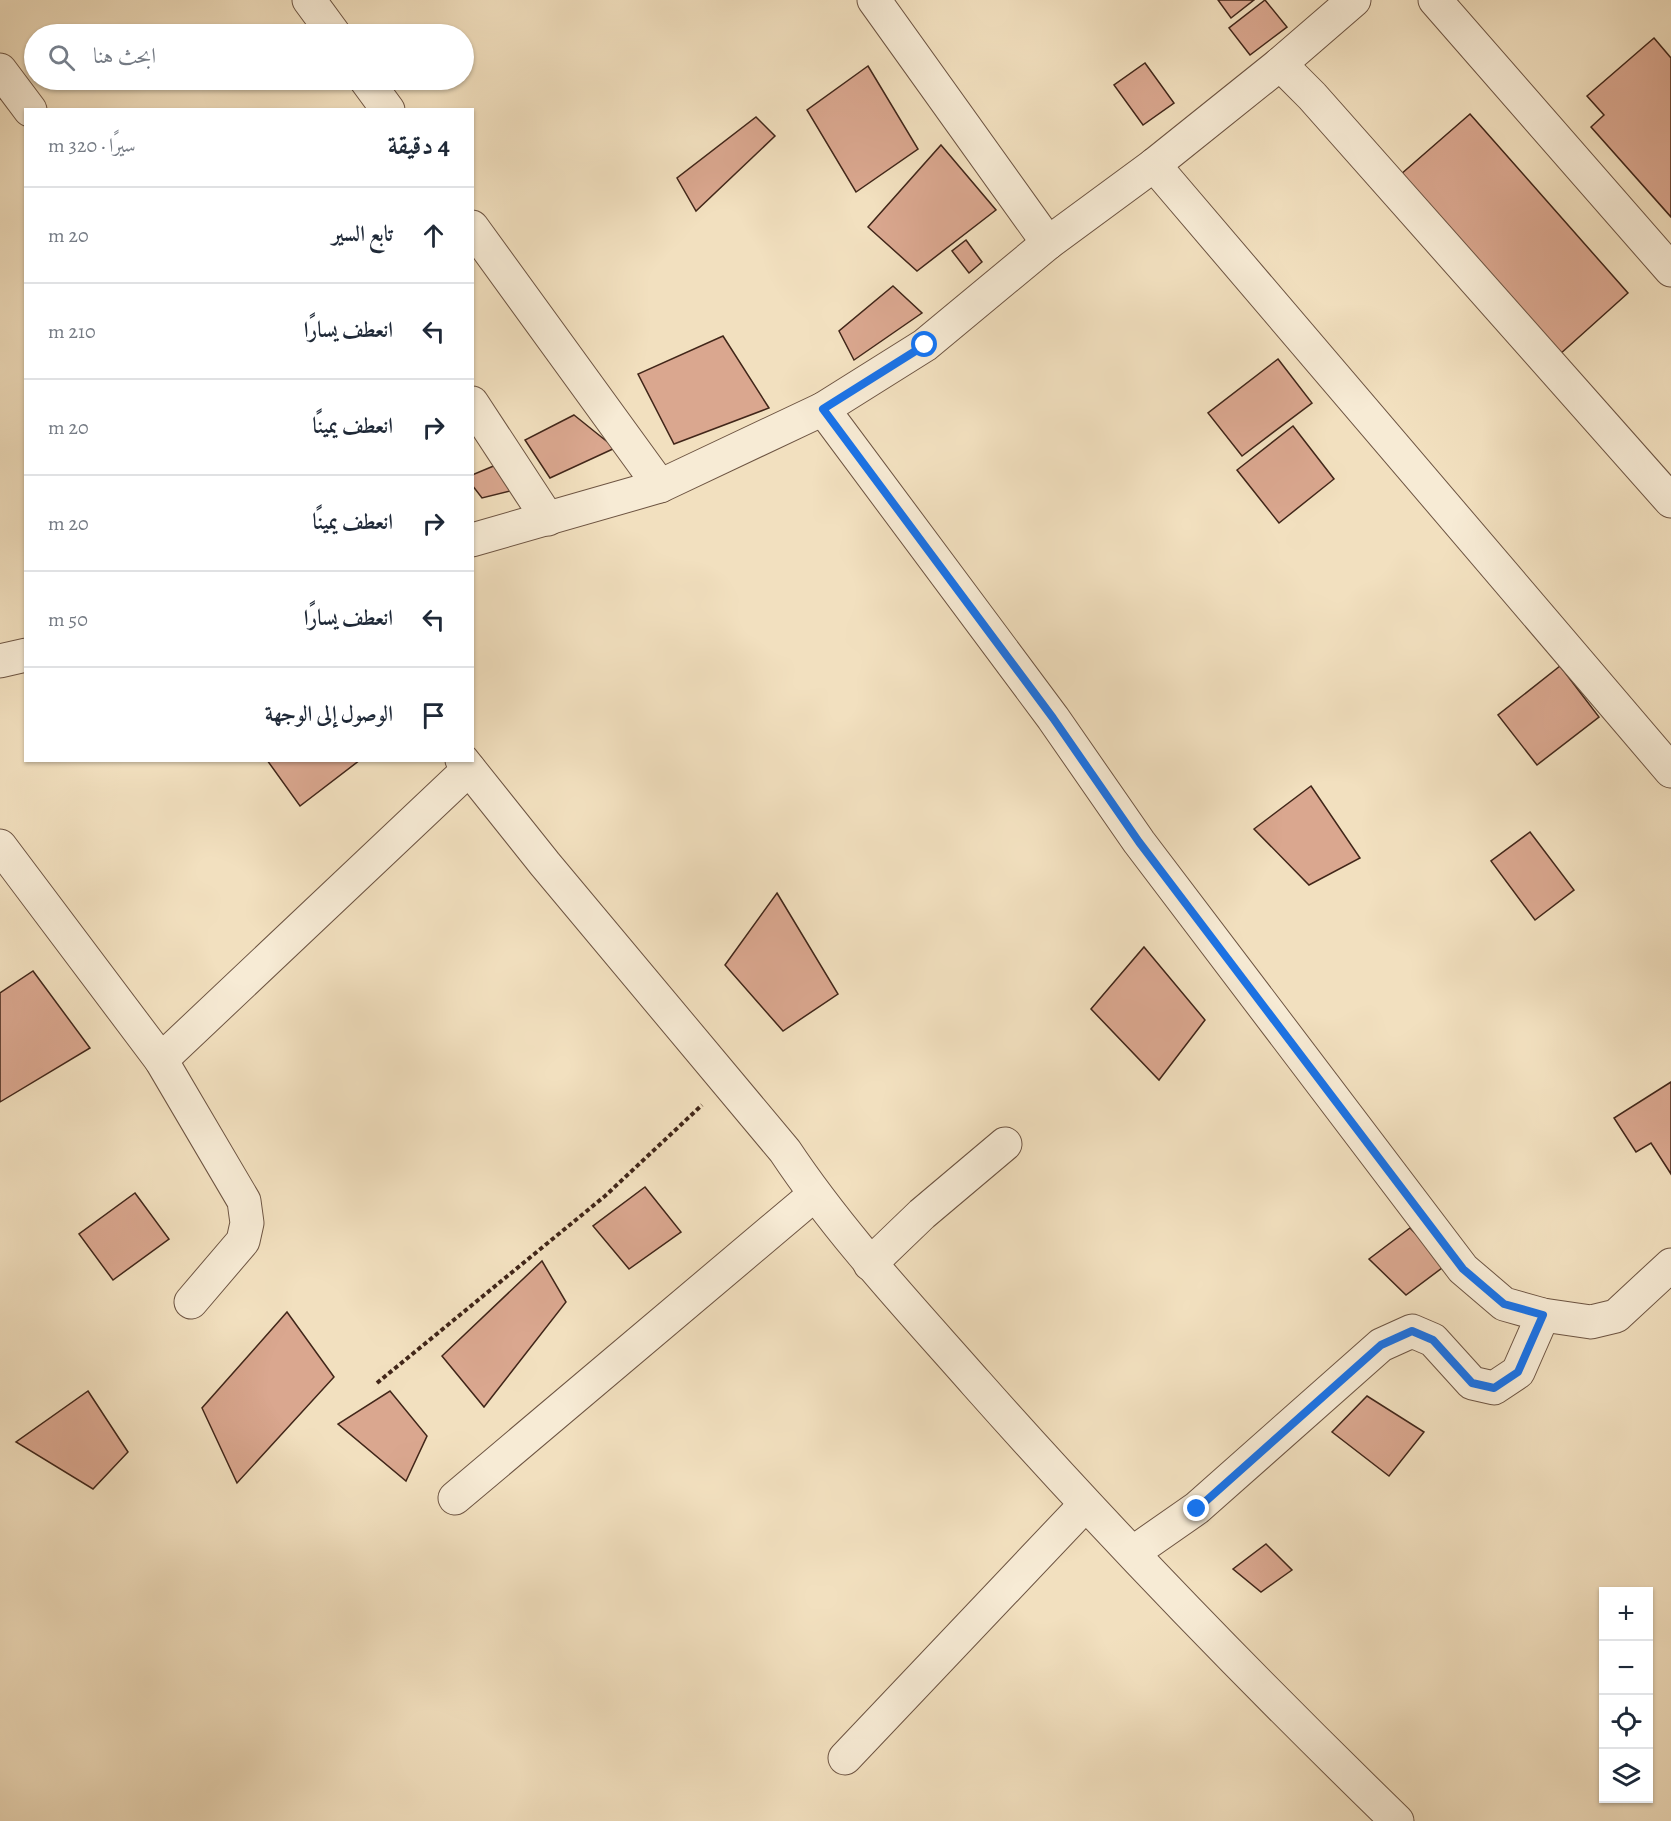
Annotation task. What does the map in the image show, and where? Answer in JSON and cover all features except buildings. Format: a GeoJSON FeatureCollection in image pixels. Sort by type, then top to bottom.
{"type":"FeatureCollection","features":[{"type":"Feature","properties":{"kind":"street"},"geometry":{"type":"LineString","coordinates":[[309,0],[326,24]]}},
{"type":"Feature","properties":{"kind":"street"},"geometry":{"type":"LineString","coordinates":[[874,0],[1048,243]]}},
{"type":"Feature","properties":{"kind":"street"},"geometry":{"type":"LineString","coordinates":[[474,539],[660,486],[823,409],[925,345],[1048,243],[1154,165],[1280,64],[1354,0]]}},
{"type":"Feature","properties":{"kind":"street"},"geometry":{"type":"LineString","coordinates":[[1435,0],[1671,270]]}},
{"type":"Feature","properties":{"kind":"street"},"geometry":{"type":"LineString","coordinates":[[1280,64],[1328,114],[1671,501]]}},
{"type":"Feature","properties":{"kind":"street"},"geometry":{"type":"LineString","coordinates":[[0,70],[28,108]]}},
{"type":"Feature","properties":{"kind":"street"},"geometry":{"type":"LineString","coordinates":[[373,90],[387,108]]}},
{"type":"Feature","properties":{"kind":"street"},"geometry":{"type":"LineString","coordinates":[[1154,165],[1671,771]]}},
{"type":"Feature","properties":{"kind":"street"},"geometry":{"type":"LineString","coordinates":[[474,230],[660,486]]}},
{"type":"Feature","properties":{"kind":"street"},"geometry":{"type":"LineString","coordinates":[[474,406],[548,519]]}},
{"type":"Feature","properties":{"kind":"street"},"geometry":{"type":"LineString","coordinates":[[823,409],[1053,718],[1139,842],[1463,1269],[1504,1304],[1543,1315],[1591,1322],[1616,1316],[1671,1265]]}},
{"type":"Feature","properties":{"kind":"street"},"geometry":{"type":"LineString","coordinates":[[0,661],[24,655]]}},
{"type":"Feature","properties":{"kind":"street"},"geometry":{"type":"LineString","coordinates":[[161,1060],[466,765],[785,1151],[814,1195],[870,1264],[1085,1505],[1134,1552],[1315,1740],[1397,1821]]}},
{"type":"Feature","properties":{"kind":"street"},"geometry":{"type":"LineString","coordinates":[[0,846],[161,1060],[244,1201],[247,1222],[243,1241],[191,1302]]}},
{"type":"Feature","properties":{"kind":"street"},"geometry":{"type":"LineString","coordinates":[[870,1264],[922,1214],[1005,1144]]}},
{"type":"Feature","properties":{"kind":"street"},"geometry":{"type":"LineString","coordinates":[[455,1498],[814,1195]]}},
{"type":"Feature","properties":{"kind":"street"},"geometry":{"type":"LineString","coordinates":[[1134,1552],[1197,1509],[1381,1345],[1412,1331],[1433,1340],[1472,1383],[1494,1388],[1518,1372],[1543,1315]]}},
{"type":"Feature","properties":{"kind":"street"},"geometry":{"type":"LineString","coordinates":[[845,1758],[1085,1505]]}},
{"type":"Feature","properties":{"kind":"path"},"geometry":{"type":"LineString","coordinates":[[377,1383],[605,1196],[683,1125],[725,1081]]}},
{"type":"Feature","properties":{"kind":"route"},"geometry":{"type":"LineString","coordinates":[[925,345],[823,409],[1053,718],[1139,842],[1463,1269],[1504,1304],[1543,1315],[1518,1372],[1494,1388],[1472,1383],[1433,1340],[1412,1331],[1381,1345],[1197,1509]]}}]}
